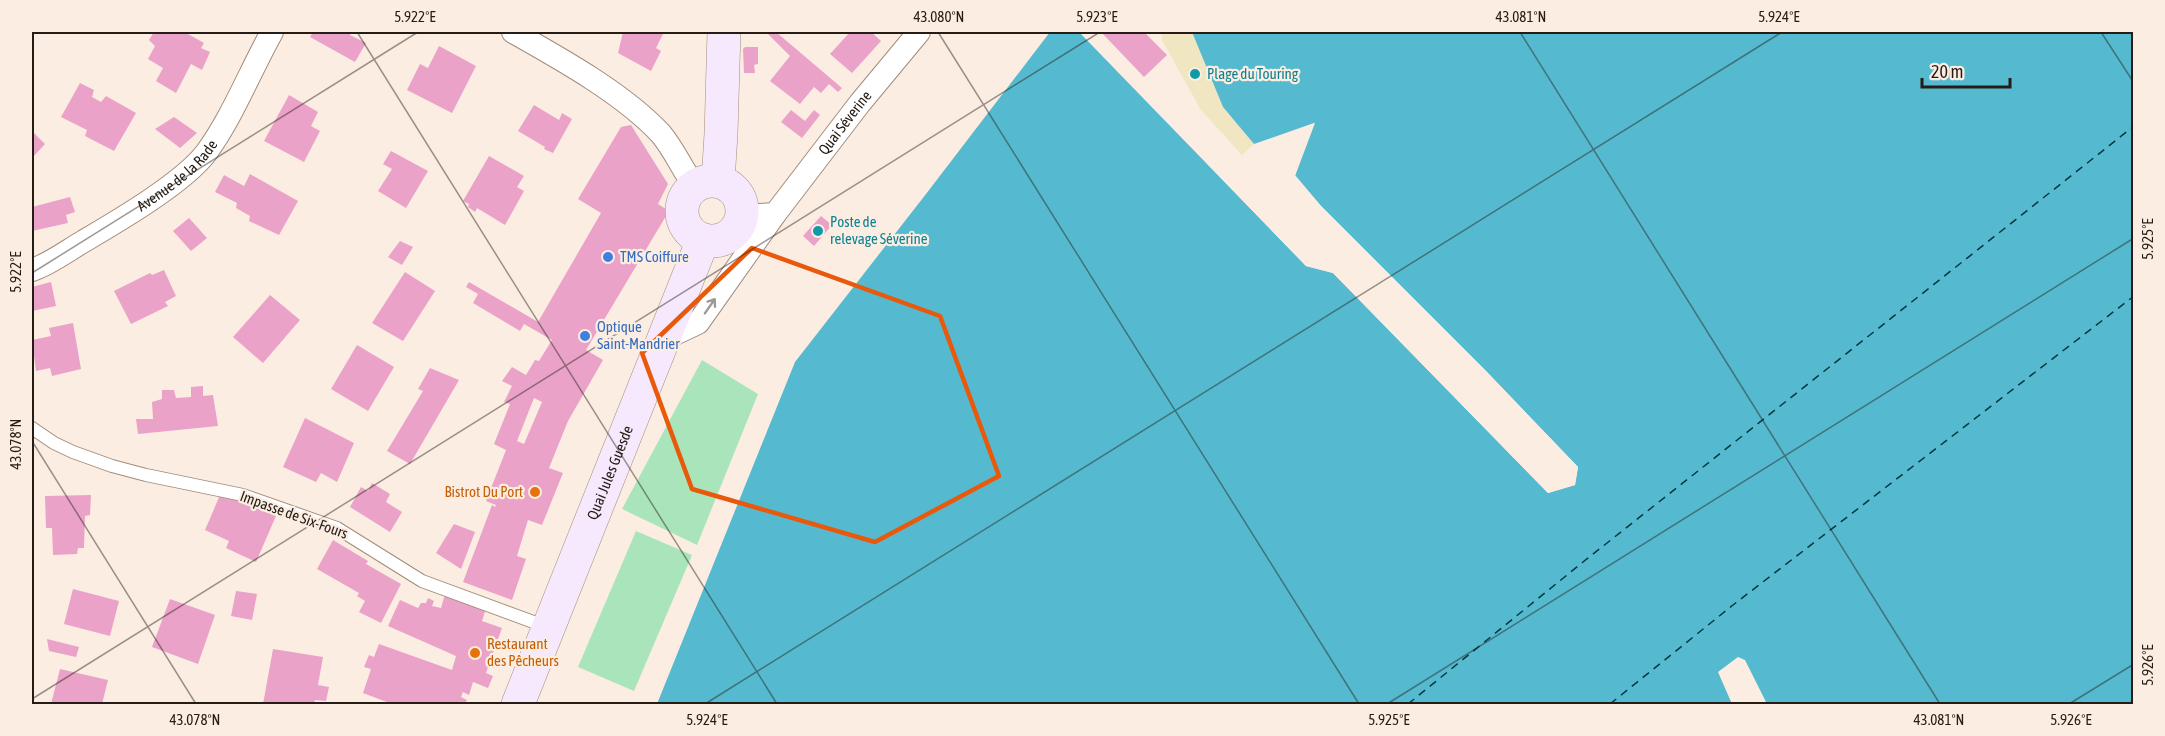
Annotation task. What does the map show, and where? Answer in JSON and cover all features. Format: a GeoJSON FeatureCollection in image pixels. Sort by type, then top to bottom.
{"type":"FeatureCollection","features":[{"type":"Feature","properties":{"kind":"main road"},"geometry":{"type":"LineString","coordinates":[[718,181],[724,32]]}},
{"type":"Feature","properties":{"kind":"main road"},"geometry":{"type":"LineString","coordinates":[[718,181],[734,190],[739,198],[742,216],[731,234],[713,241],[703,240],[687,229],[681,211],[683,202],[693,186],[701,182],[718,181]]}},
{"type":"Feature","properties":{"kind":"main road","name":"Quai Jules Guesde"},"geometry":{"type":"LineString","coordinates":[[518,705],[703,240]]}},
{"type":"Feature","properties":{"kind":"street","name":"Avenue de la Rade"},"geometry":{"type":"LineString","coordinates":[[32,270],[63,254],[131,211],[169,185],[204,156],[229,115],[272,32]]}},
{"type":"Feature","properties":{"kind":"street"},"geometry":{"type":"LineString","coordinates":[[513,32],[613,93],[661,134],[686,173]]}},
{"type":"Feature","properties":{"kind":"street","name":"Quai Séverine"},"geometry":{"type":"LineString","coordinates":[[664,339],[698,323],[775,214],[860,103],[919,32]]}},
{"type":"Feature","properties":{"kind":"street"},"geometry":{"type":"LineString","coordinates":[[742,216],[775,214]]}},
{"type":"Feature","properties":{"kind":"lane","name":"Impasse de Six-Fours"},"geometry":{"type":"LineString","coordinates":[[32,428],[73,452],[112,466],[243,495],[327,524],[352,536],[422,581],[548,628]]}},
{"type":"Feature","properties":{"kind":"highlighted area"},"geometry":{"type":"Polygon","coordinates":[[[752,248],[940,316],[999,476],[875,542],[692,489],[642,353],[752,248]]]}},
{"type":"Feature","properties":{"kind":"green space"},"geometry":{"type":"Polygon","coordinates":[[[702,360],[758,394],[697,545],[622,509],[702,360]]]}},
{"type":"Feature","properties":{"kind":"green space"},"geometry":{"type":"Polygon","coordinates":[[[636,531],[692,555],[634,691],[578,667],[636,531]]]}},
{"type":"Feature","properties":{"kind":"sand","name":"Plage du Touring"},"geometry":{"type":"Polygon","coordinates":[[[1161,32],[1192,32],[1223,107],[1254,144],[1242,155],[1201,110],[1162,40],[1161,32]]]}},
{"type":"Feature","properties":{"kind":"water"},"geometry":{"type":"Polygon","coordinates":[[[1050,32],[1079,32],[1306,266],[1333,273],[1548,493],[1575,485],[1578,467],[1486,371],[1321,206],[1295,175],[1314,123],[1254,144],[1223,107],[1192,32],[2133,32],[2133,704],[1767,704],[1745,660],[1738,657],[1718,672],[1732,704],[657,704],[795,362],[1050,32]]]}},
{"type":"Feature","properties":{"kind":"pier"},"geometry":{"type":"Polygon","coordinates":[[[1315,123],[1295,176],[1321,206],[1486,371],[1578,467],[1575,485],[1548,493],[1333,273],[1306,266],[1220,177],[1222,175],[1308,263],[1335,270],[1549,489],[1572,482],[1575,468],[1484,373],[1319,208],[1293,177],[1310,128],[1252,146],[1315,123]]]}},
{"type":"Feature","properties":{"kind":"building"},"geometry":{"type":"Polygon","coordinates":[[[154,32],[189,32],[188,34],[204,43],[201,48],[210,52],[202,70],[191,64],[176,93],[156,81],[163,68],[148,59],[155,46],[149,40],[154,32]]]}},
{"type":"Feature","properties":{"kind":"building"},"geometry":{"type":"Polygon","coordinates":[[[313,32],[352,32],[350,35],[366,43],[355,62],[310,37],[313,32]]]}},
{"type":"Feature","properties":{"kind":"building"},"geometry":{"type":"Polygon","coordinates":[[[623,32],[663,34],[656,48],[661,51],[651,71],[618,53],[623,32]]]}},
{"type":"Feature","properties":{"kind":"building"},"geometry":{"type":"Polygon","coordinates":[[[776,32],[842,88],[838,92],[829,84],[821,93],[814,87],[800,104],[770,81],[790,56],[768,34],[776,32]]]}},
{"type":"Feature","properties":{"kind":"building"},"geometry":{"type":"Polygon","coordinates":[[[850,32],[871,32],[881,41],[852,73],[830,54],[850,32]]]}},
{"type":"Feature","properties":{"kind":"building"},"geometry":{"type":"Polygon","coordinates":[[[1101,32],[1144,32],[1167,55],[1144,77],[1101,32]]]}},
{"type":"Feature","properties":{"kind":"building"},"geometry":{"type":"Polygon","coordinates":[[[439,46],[476,66],[452,113],[407,90],[420,64],[428,68],[439,46]]]}},
{"type":"Feature","properties":{"kind":"building"},"geometry":{"type":"Polygon","coordinates":[[[758,47],[758,64],[754,65],[755,73],[744,73],[743,49],[758,47]]]}},
{"type":"Feature","properties":{"kind":"building"},"geometry":{"type":"Polygon","coordinates":[[[80,83],[94,90],[92,97],[101,102],[106,96],[136,113],[114,151],[85,136],[87,130],[61,117],[80,83]]]}},
{"type":"Feature","properties":{"kind":"building"},"geometry":{"type":"Polygon","coordinates":[[[289,95],[318,112],[311,126],[320,131],[304,162],[264,141],[289,95]]]}},
{"type":"Feature","properties":{"kind":"building"},"geometry":{"type":"Polygon","coordinates":[[[534,105],[559,120],[562,113],[572,119],[553,153],[518,131],[534,105]]]}},
{"type":"Feature","properties":{"kind":"building"},"geometry":{"type":"Polygon","coordinates":[[[791,110],[805,121],[814,110],[820,115],[802,138],[781,122],[791,110]]]}},
{"type":"Feature","properties":{"kind":"building"},"geometry":{"type":"Polygon","coordinates":[[[174,117],[197,133],[180,148],[155,129],[174,117]]]}},
{"type":"Feature","properties":{"kind":"building"},"geometry":{"type":"Polygon","coordinates":[[[631,125],[668,184],[658,204],[669,211],[586,350],[603,360],[568,421],[549,468],[563,473],[542,525],[528,520],[517,556],[526,559],[512,600],[463,582],[492,505],[495,507],[496,505],[486,501],[506,450],[494,444],[510,404],[504,402],[512,386],[502,381],[512,367],[526,375],[535,360],[539,361],[552,340],[524,324],[520,331],[473,303],[478,294],[466,287],[469,282],[538,322],[601,213],[578,199],[621,127],[631,125]],[[534,398],[517,441],[524,444],[542,402],[534,398]]]}},
{"type":"Feature","properties":{"kind":"building"},"geometry":{"type":"Polygon","coordinates":[[[32,131],[45,144],[32,158],[32,131]]]}},
{"type":"Feature","properties":{"kind":"building"},"geometry":{"type":"Polygon","coordinates":[[[391,151],[428,171],[406,208],[378,191],[392,169],[383,164],[391,151]]]}},
{"type":"Feature","properties":{"kind":"building"},"geometry":{"type":"Polygon","coordinates":[[[489,156],[524,176],[517,187],[524,191],[505,225],[477,208],[475,212],[468,207],[469,204],[463,201],[489,156]]]}},
{"type":"Feature","properties":{"kind":"building"},"geometry":{"type":"Polygon","coordinates":[[[250,174],[298,201],[279,235],[249,221],[250,216],[236,208],[237,203],[215,192],[224,175],[244,186],[250,174]]]}},
{"type":"Feature","properties":{"kind":"building"},"geometry":{"type":"Polygon","coordinates":[[[70,197],[75,212],[66,215],[68,223],[32,231],[32,207],[70,197]]]}},
{"type":"Feature","properties":{"kind":"building","name":"Poste de relevage Séverine"},"geometry":{"type":"Polygon","coordinates":[[[821,216],[832,225],[814,246],[803,236],[821,216]]]}},
{"type":"Feature","properties":{"kind":"building"},"geometry":{"type":"Polygon","coordinates":[[[189,218],[207,238],[191,251],[173,231],[189,218]]]}},
{"type":"Feature","properties":{"kind":"building"},"geometry":{"type":"Polygon","coordinates":[[[400,241],[413,247],[402,265],[388,257],[400,241]]]}},
{"type":"Feature","properties":{"kind":"building"},"geometry":{"type":"Polygon","coordinates":[[[164,270],[176,296],[165,302],[168,306],[131,324],[114,291],[150,273],[152,275],[164,270]]]}},
{"type":"Feature","properties":{"kind":"building"},"geometry":{"type":"Polygon","coordinates":[[[405,272],[435,291],[403,341],[372,323],[405,272]]]}},
{"type":"Feature","properties":{"kind":"building"},"geometry":{"type":"Polygon","coordinates":[[[51,282],[56,306],[32,311],[32,287],[51,282]]]}},
{"type":"Feature","properties":{"kind":"building"},"geometry":{"type":"Polygon","coordinates":[[[270,295],[300,320],[263,363],[233,337],[270,295]]]}},
{"type":"Feature","properties":{"kind":"building"},"geometry":{"type":"Polygon","coordinates":[[[73,323],[81,369],[52,376],[50,368],[36,371],[32,340],[51,336],[49,328],[73,323]]]}},
{"type":"Feature","properties":{"kind":"building"},"geometry":{"type":"Polygon","coordinates":[[[357,345],[394,367],[368,411],[331,389],[357,345]]]}},
{"type":"Feature","properties":{"kind":"building"},"geometry":{"type":"Polygon","coordinates":[[[430,368],[459,380],[410,464],[387,451],[423,391],[418,389],[430,368]]]}},
{"type":"Feature","properties":{"kind":"building"},"geometry":{"type":"Polygon","coordinates":[[[203,386],[203,396],[213,395],[218,426],[138,434],[136,419],[153,419],[152,402],[162,399],[162,390],[174,390],[176,398],[191,397],[191,387],[203,386]]]}},
{"type":"Feature","properties":{"kind":"building"},"geometry":{"type":"Polygon","coordinates":[[[305,418],[354,443],[337,482],[321,473],[316,482],[283,467],[305,418]]]}},
{"type":"Feature","properties":{"kind":"building"},"geometry":{"type":"Polygon","coordinates":[[[372,483],[390,494],[386,502],[402,512],[390,532],[350,507],[361,487],[368,491],[372,483]]]}},
{"type":"Feature","properties":{"kind":"building"},"geometry":{"type":"Polygon","coordinates":[[[91,495],[90,515],[85,516],[84,548],[78,548],[77,554],[53,555],[52,528],[46,528],[45,496],[91,495]]]}},
{"type":"Feature","properties":{"kind":"building"},"geometry":{"type":"Polygon","coordinates":[[[220,495],[232,496],[276,516],[256,562],[226,548],[229,541],[205,530],[220,495]]]}},
{"type":"Feature","properties":{"kind":"building"},"geometry":{"type":"Polygon","coordinates":[[[454,524],[475,532],[461,569],[436,553],[454,524]]]}},
{"type":"Feature","properties":{"kind":"building"},"geometry":{"type":"Polygon","coordinates":[[[333,540],[368,561],[366,564],[401,584],[381,623],[359,612],[365,601],[357,596],[359,593],[317,569],[333,540]]]}},
{"type":"Feature","properties":{"kind":"building"},"geometry":{"type":"Polygon","coordinates":[[[73,589],[119,601],[110,636],[64,624],[73,589]]]}},
{"type":"Feature","properties":{"kind":"building"},"geometry":{"type":"Polygon","coordinates":[[[236,591],[257,594],[252,620],[231,616],[236,591]]]}},
{"type":"Feature","properties":{"kind":"building"},"geometry":{"type":"Polygon","coordinates":[[[445,594],[486,608],[482,621],[502,628],[486,673],[493,676],[488,688],[473,682],[469,695],[463,692],[461,697],[467,700],[465,704],[392,704],[363,693],[371,669],[364,667],[369,655],[374,657],[379,644],[452,670],[456,656],[388,626],[400,600],[418,608],[421,603],[426,603],[428,598],[434,601],[432,606],[441,608],[445,594]]]}},
{"type":"Feature","properties":{"kind":"building"},"geometry":{"type":"Polygon","coordinates":[[[170,599],[215,615],[198,664],[152,647],[170,599]]]}},
{"type":"Feature","properties":{"kind":"building"},"geometry":{"type":"Polygon","coordinates":[[[47,639],[79,647],[76,657],[49,651],[47,639]]]}},
{"type":"Feature","properties":{"kind":"building"},"geometry":{"type":"Polygon","coordinates":[[[273,649],[323,657],[318,685],[329,687],[326,701],[315,700],[314,704],[263,704],[273,649]]]}},
{"type":"Feature","properties":{"kind":"building"},"geometry":{"type":"Polygon","coordinates":[[[60,669],[108,680],[102,704],[51,704],[60,669]]]}},
{"type":"Feature","properties":{"kind":"ferry route"},"geometry":{"type":"LineString","coordinates":[[1408,704],[1583,562],[2134,126]]}},
{"type":"Feature","properties":{"kind":"ferry route"},"geometry":{"type":"LineString","coordinates":[[1610,704],[1733,605],[2134,296]]}},
{"type":"Feature","properties":{"kind":"place","name":"Plage du Touring"},"geometry":{"type":"Point","coordinates":[1195,74]}},
{"type":"Feature","properties":{"kind":"place","name":"Poste de relevage Séverine"},"geometry":{"type":"Point","coordinates":[818,231]}},
{"type":"Feature","properties":{"kind":"place","name":"TMS Coiffure"},"geometry":{"type":"Point","coordinates":[608,257]}},
{"type":"Feature","properties":{"kind":"place","name":"Optique Saint-Mandrier"},"geometry":{"type":"Point","coordinates":[585,336]}},
{"type":"Feature","properties":{"kind":"place","name":"Bistrot Du Port"},"geometry":{"type":"Point","coordinates":[535,492]}},
{"type":"Feature","properties":{"kind":"place","name":"Restaurant des Pêcheurs"},"geometry":{"type":"Point","coordinates":[475,653]}}]}
